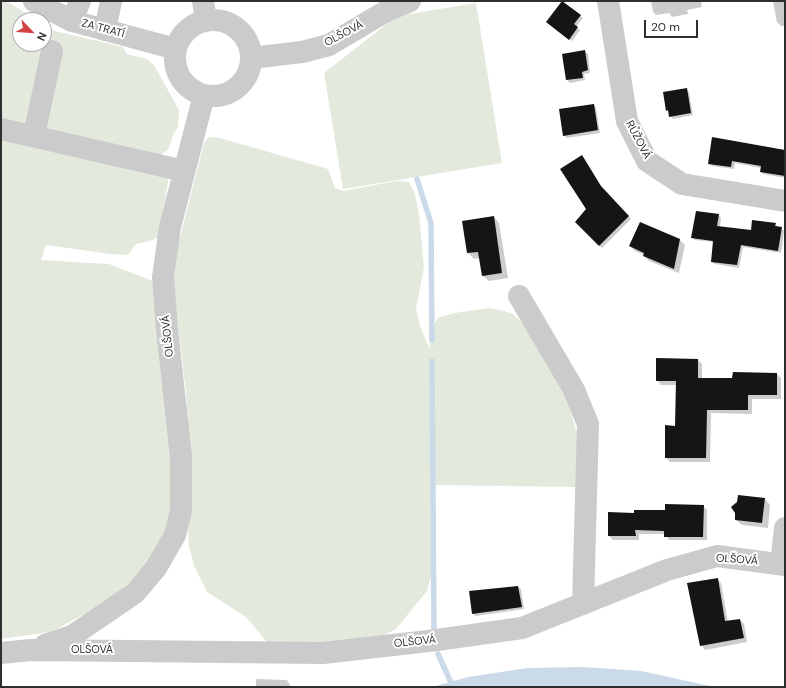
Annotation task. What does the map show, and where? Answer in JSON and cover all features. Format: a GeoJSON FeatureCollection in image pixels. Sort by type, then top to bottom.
{"type":"FeatureCollection","features":[{"type":"Feature","properties":{"kind":"street","name":"ZA TRATÍ"},"geometry":{"type":"LineString","coordinates":[[34,1],[72,21],[176,49]]}},
{"type":"Feature","properties":{"kind":"street"},"geometry":{"type":"LineString","coordinates":[[72,21],[80,1]]}},
{"type":"Feature","properties":{"kind":"street"},"geometry":{"type":"LineString","coordinates":[[105,30],[111,1]]}},
{"type":"Feature","properties":{"kind":"street","name":"OLŠOVÁ"},"geometry":{"type":"LineString","coordinates":[[251,58],[302,52],[329,45],[388,10],[410,1]]}},
{"type":"Feature","properties":{"kind":"street","name":"RŮŽOVÁ"},"geometry":{"type":"LineString","coordinates":[[608,1],[627,121],[647,161],[682,184],[785,201]]}},
{"type":"Feature","properties":{"kind":"street"},"geometry":{"type":"LineString","coordinates":[[205,11],[237,29],[247,42],[251,58],[248,71],[241,83],[230,92],[217,96],[204,95],[193,91],[184,83],[178,72],[175,61],[176,49],[182,36],[193,26],[205,11]]}},
{"type":"Feature","properties":{"kind":"street"},"geometry":{"type":"LineString","coordinates":[[34,135],[52,52]]}},
{"type":"Feature","properties":{"kind":"street","name":"OLŠOVÁ"},"geometry":{"type":"LineString","coordinates":[[31,650],[72,636],[135,592],[156,568],[175,535],[181,511],[181,457],[166,321],[163,277],[170,227],[204,95]]}},
{"type":"Feature","properties":{"kind":"street"},"geometry":{"type":"LineString","coordinates":[[1,129],[34,135],[184,171]]}},
{"type":"Feature","properties":{"kind":"street"},"geometry":{"type":"LineString","coordinates":[[519,296],[574,390],[588,424],[583,604]]}},
{"type":"Feature","properties":{"kind":"street"},"geometry":{"type":"LineString","coordinates":[[783,565],[785,528]]}},
{"type":"Feature","properties":{"kind":"street","name":"OLŠOVÁ"},"geometry":{"type":"LineString","coordinates":[[1,653],[31,650],[323,652],[522,628],[666,570],[717,556],[783,565]]}},
{"type":"Feature","properties":{"kind":"shaded area"},"geometry":{"type":"Polygon","coordinates":[[[1,1],[6,1],[24,12],[12,12],[12,52],[52,52],[52,29],[123,47],[127,54],[147,59],[154,65],[179,110],[178,127],[174,133],[168,150],[158,156],[1,123],[1,1]]]}},
{"type":"Feature","properties":{"kind":"shaded area"},"geometry":{"type":"Polygon","coordinates":[[[476,3],[502,163],[343,189],[324,73],[397,16],[476,3]]]}},
{"type":"Feature","properties":{"kind":"shaded area"},"geometry":{"type":"Polygon","coordinates":[[[1,134],[169,175],[159,237],[150,241],[136,244],[128,255],[46,245],[41,260],[109,264],[155,282],[175,492],[170,522],[158,549],[140,573],[118,593],[94,609],[51,632],[1,639],[1,134]]]}},
{"type":"Feature","properties":{"kind":"shaded area"},"geometry":{"type":"Polygon","coordinates":[[[209,137],[220,138],[328,169],[335,188],[344,191],[396,181],[409,182],[415,194],[419,215],[424,267],[416,309],[420,326],[430,350],[429,333],[438,318],[454,313],[490,308],[511,313],[522,322],[568,401],[577,434],[576,487],[432,485],[434,566],[427,591],[396,629],[377,639],[326,643],[267,642],[246,617],[207,592],[194,566],[189,546],[188,532],[192,498],[186,392],[173,286],[176,253],[204,143],[209,137]]]}},
{"type":"Feature","properties":{"kind":"water"},"geometry":{"type":"Polygon","coordinates":[[[584,667],[641,671],[715,687],[432,687],[468,677],[527,668],[584,667]]]}},
{"type":"Feature","properties":{"kind":"building"},"geometry":{"type":"Polygon","coordinates":[[[562,1],[581,15],[574,24],[578,27],[569,40],[546,22],[562,1]]]}},
{"type":"Feature","properties":{"kind":"building"},"geometry":{"type":"Polygon","coordinates":[[[585,50],[588,70],[582,72],[583,78],[566,80],[562,54],[585,50]]]}},
{"type":"Feature","properties":{"kind":"building"},"geometry":{"type":"Polygon","coordinates":[[[687,88],[691,113],[669,117],[668,110],[666,111],[663,92],[687,88]]]}},
{"type":"Feature","properties":{"kind":"building"},"geometry":{"type":"Polygon","coordinates":[[[594,104],[598,130],[563,136],[559,109],[594,104]]]}},
{"type":"Feature","properties":{"kind":"building"},"geometry":{"type":"Polygon","coordinates":[[[712,137],[785,150],[785,176],[760,172],[761,166],[732,161],[731,167],[708,164],[712,137]]]}},
{"type":"Feature","properties":{"kind":"building"},"geometry":{"type":"Polygon","coordinates":[[[582,155],[601,186],[629,216],[599,246],[575,222],[586,209],[560,169],[582,155]]]}},
{"type":"Feature","properties":{"kind":"building"},"geometry":{"type":"Polygon","coordinates":[[[696,211],[719,214],[717,226],[751,230],[752,220],[776,223],[775,226],[782,227],[778,251],[741,245],[737,265],[711,262],[713,241],[691,238],[696,211]]]}},
{"type":"Feature","properties":{"kind":"building"},"geometry":{"type":"Polygon","coordinates":[[[494,216],[502,273],[482,276],[478,252],[467,253],[462,221],[494,216]]]}},
{"type":"Feature","properties":{"kind":"building"},"geometry":{"type":"Polygon","coordinates":[[[640,222],[680,239],[674,269],[643,256],[644,253],[629,246],[640,222]]]}},
{"type":"Feature","properties":{"kind":"building"},"geometry":{"type":"Polygon","coordinates":[[[656,358],[698,359],[698,378],[732,378],[733,372],[777,373],[777,395],[748,395],[748,410],[707,410],[706,458],[665,458],[665,425],[675,426],[676,381],[656,381],[656,358]]]}},
{"type":"Feature","properties":{"kind":"building"},"geometry":{"type":"Polygon","coordinates":[[[738,495],[765,498],[762,523],[735,520],[735,513],[731,507],[737,502],[738,495]]]}},
{"type":"Feature","properties":{"kind":"building"},"geometry":{"type":"Polygon","coordinates":[[[665,504],[704,505],[703,537],[664,537],[664,531],[635,530],[636,536],[608,536],[608,512],[634,513],[634,510],[665,510],[665,504]]]}},
{"type":"Feature","properties":{"kind":"building"},"geometry":{"type":"Polygon","coordinates":[[[718,578],[725,621],[740,619],[744,638],[700,646],[687,583],[718,578]]]}},
{"type":"Feature","properties":{"kind":"building"},"geometry":{"type":"Polygon","coordinates":[[[518,586],[522,607],[472,614],[469,591],[518,586]]]}},
{"type":"Feature","properties":{"kind":"waterway"},"geometry":{"type":"LineString","coordinates":[[417,179],[431,223],[432,340]]}},
{"type":"Feature","properties":{"kind":"waterway"},"geometry":{"type":"LineString","coordinates":[[432,361],[434,634]]}},
{"type":"Feature","properties":{"kind":"waterway"},"geometry":{"type":"LineString","coordinates":[[438,654],[453,687]]}}]}
